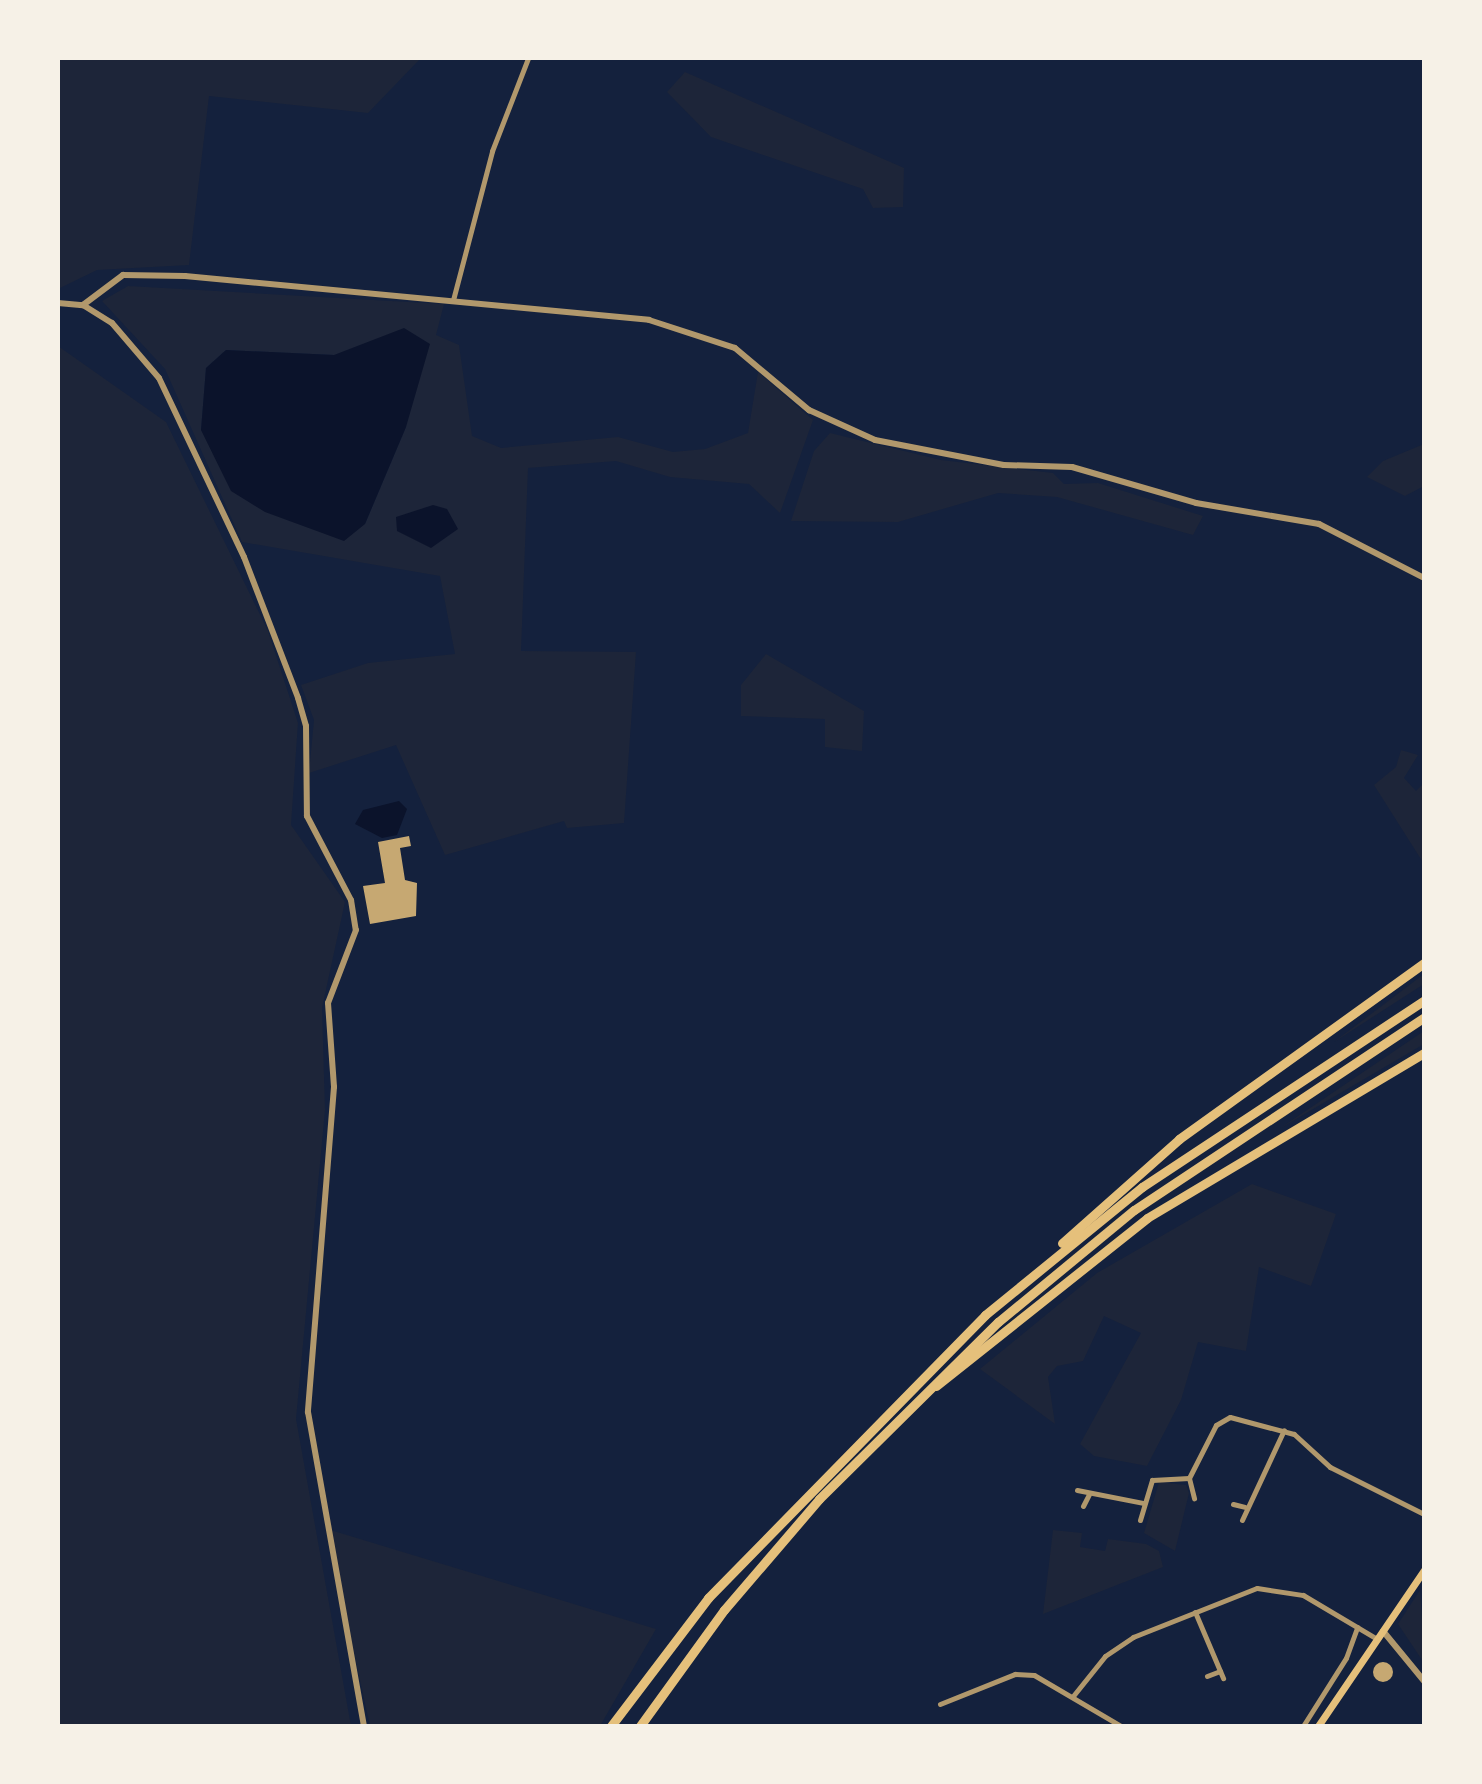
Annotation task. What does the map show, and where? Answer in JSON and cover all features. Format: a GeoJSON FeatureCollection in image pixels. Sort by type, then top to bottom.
{"type":"FeatureCollection","features":[{"type":"Feature","properties":{"kind":"highway"},"geometry":{"type":"LineString","coordinates":[[611,1726],[708,1598],[809,1488],[1038,1269],[1179,1139],[1424,963]]}},
{"type":"Feature","properties":{"kind":"highway"},"geometry":{"type":"LineString","coordinates":[[1038,1269],[1142,1187],[1424,1000]]}},
{"type":"Feature","properties":{"kind":"highway"},"geometry":{"type":"LineString","coordinates":[[640,1726],[724,1610],[895,1419],[1134,1210],[1424,1017]]}},
{"type":"Feature","properties":{"kind":"highway"},"geometry":{"type":"LineString","coordinates":[[895,1419],[1147,1218],[1424,1053]]}},
{"type":"Feature","properties":{"kind":"main road"},"geometry":{"type":"LineString","coordinates":[[1318,1726],[1424,1570]]}},
{"type":"Feature","properties":{"kind":"street"},"geometry":{"type":"LineString","coordinates":[[453,300],[492,151],[528,58]]}},
{"type":"Feature","properties":{"kind":"street"},"geometry":{"type":"LineString","coordinates":[[83,305],[123,275],[453,300],[685,329],[735,348],[809,410],[875,440],[989,463],[1072,467],[1196,503],[1319,524],[1422,573]]}},
{"type":"Feature","properties":{"kind":"street"},"geometry":{"type":"LineString","coordinates":[[58,303],[83,305],[120,330],[159,378],[244,557],[306,726],[307,816],[351,900],[356,930],[328,1003],[334,1087],[308,1412],[364,1726]]}},
{"type":"Feature","properties":{"kind":"street"},"geometry":{"type":"LineString","coordinates":[[1194,1498],[1189,1478],[1221,1420],[1284,1430],[1330,1467],[1424,1514]]}},
{"type":"Feature","properties":{"kind":"street"},"geometry":{"type":"LineString","coordinates":[[1242,1520],[1245,1507],[1277,1457],[1284,1430]]}},
{"type":"Feature","properties":{"kind":"street"},"geometry":{"type":"LineString","coordinates":[[1140,1520],[1143,1503],[1156,1477],[1189,1478]]}},
{"type":"Feature","properties":{"kind":"street"},"geometry":{"type":"LineString","coordinates":[[1077,1490],[1143,1503]]}},
{"type":"Feature","properties":{"kind":"street"},"geometry":{"type":"LineString","coordinates":[[1083,1506],[1089,1494]]}},
{"type":"Feature","properties":{"kind":"street"},"geometry":{"type":"LineString","coordinates":[[1233,1504],[1245,1507]]}},
{"type":"Feature","properties":{"kind":"street"},"geometry":{"type":"LineString","coordinates":[[1073,1696],[1115,1649],[1195,1612],[1272,1588],[1320,1603],[1377,1639]]}},
{"type":"Feature","properties":{"kind":"street"},"geometry":{"type":"LineString","coordinates":[[1195,1612],[1223,1678]]}},
{"type":"Feature","properties":{"kind":"street"},"geometry":{"type":"LineString","coordinates":[[1303,1726],[1346,1658],[1357,1627]]}},
{"type":"Feature","properties":{"kind":"street"},"geometry":{"type":"LineString","coordinates":[[1383,1631],[1424,1681]]}},
{"type":"Feature","properties":{"kind":"street"},"geometry":{"type":"LineString","coordinates":[[1207,1676],[1220,1671]]}},
{"type":"Feature","properties":{"kind":"street"},"geometry":{"type":"LineString","coordinates":[[940,1704],[1015,1674],[1034,1675],[1121,1726]]}},
{"type":"Feature","properties":{"kind":"shaded area"},"geometry":{"type":"Polygon","coordinates":[[[58,58],[421,58],[368,113],[209,96],[189,265],[97,270],[58,289],[58,58]]]}},
{"type":"Feature","properties":{"kind":"shaded area"},"geometry":{"type":"Polygon","coordinates":[[[685,72],[904,168],[903,207],[873,208],[863,189],[711,137],[667,92],[685,72]]]}},
{"type":"Feature","properties":{"kind":"shaded area"},"geometry":{"type":"Polygon","coordinates":[[[128,286],[444,304],[436,335],[459,345],[472,436],[501,448],[618,437],[673,452],[705,449],[748,433],[758,372],[813,420],[780,513],[749,484],[670,477],[616,461],[528,468],[521,651],[636,652],[624,823],[567,828],[564,821],[445,855],[396,745],[309,773],[314,720],[301,685],[368,663],[455,654],[440,576],[242,542],[165,369],[102,301],[128,286]],[[226,350],[206,368],[201,430],[365,524],[406,427],[334,355],[226,350]]]}},
{"type":"Feature","properties":{"kind":"shaded area"},"geometry":{"type":"Polygon","coordinates":[[[404,328],[430,344],[406,427],[365,524],[344,541],[265,512],[231,491],[201,430],[206,368],[226,350],[334,355],[404,328]]]}},
{"type":"Feature","properties":{"kind":"shaded area"},"geometry":{"type":"Polygon","coordinates":[[[58,346],[166,422],[268,631],[298,723],[291,825],[345,902],[322,1008],[325,1110],[296,1419],[351,1726],[58,1726],[58,346]]]}},
{"type":"Feature","properties":{"kind":"shaded area"},"geometry":{"type":"Polygon","coordinates":[[[830,433],[941,460],[1053,473],[1064,484],[1098,483],[1203,516],[1193,535],[1057,497],[998,493],[898,522],[791,521],[814,451],[830,433]]]}},
{"type":"Feature","properties":{"kind":"shaded area"},"geometry":{"type":"Polygon","coordinates":[[[1424,444],[1424,486],[1405,496],[1367,477],[1383,461],[1424,444]]]}},
{"type":"Feature","properties":{"kind":"shaded area"},"geometry":{"type":"Polygon","coordinates":[[[433,505],[447,509],[458,529],[431,548],[397,531],[396,517],[433,505]]]}},
{"type":"Feature","properties":{"kind":"shaded area"},"geometry":{"type":"Polygon","coordinates":[[[766,654],[864,711],[862,751],[825,747],[825,719],[741,716],[741,685],[766,654]]]}},
{"type":"Feature","properties":{"kind":"shaded area"},"geometry":{"type":"Polygon","coordinates":[[[1401,750],[1418,755],[1404,778],[1416,791],[1424,783],[1424,864],[1374,785],[1396,767],[1401,750]]]}},
{"type":"Feature","properties":{"kind":"shaded area"},"geometry":{"type":"Polygon","coordinates":[[[399,801],[407,809],[397,835],[382,838],[355,824],[363,810],[399,801]]]}},
{"type":"Feature","properties":{"kind":"shaded area"},"geometry":{"type":"Polygon","coordinates":[[[1424,974],[1424,984],[1334,1042],[1424,974]]]}},
{"type":"Feature","properties":{"kind":"shaded area"},"geometry":{"type":"Polygon","coordinates":[[[1424,1031],[1424,1044],[1279,1129],[1424,1031]]]}},
{"type":"Feature","properties":{"kind":"shaded area"},"geometry":{"type":"Polygon","coordinates":[[[1252,1184],[1336,1214],[1311,1286],[1259,1267],[1246,1351],[1198,1342],[1181,1400],[1147,1466],[1094,1456],[1080,1444],[1141,1333],[1104,1316],[1083,1361],[1057,1366],[1048,1377],[1055,1424],[980,1369],[1097,1273],[1252,1184]]]}},
{"type":"Feature","properties":{"kind":"shaded area"},"geometry":{"type":"Polygon","coordinates":[[[1159,1482],[1186,1485],[1189,1493],[1175,1551],[1144,1533],[1159,1482]]]}},
{"type":"Feature","properties":{"kind":"shaded area"},"geometry":{"type":"Polygon","coordinates":[[[327,1529],[656,1629],[600,1726],[370,1726],[327,1529]]]}},
{"type":"Feature","properties":{"kind":"shaded area"},"geometry":{"type":"Polygon","coordinates":[[[1053,1530],[1082,1533],[1080,1547],[1105,1551],[1108,1539],[1146,1544],[1159,1551],[1163,1567],[1043,1614],[1053,1530]]]}},
{"type":"Feature","properties":{"kind":"shaded area"},"geometry":{"type":"Polygon","coordinates":[[[1420,1590],[1424,1647],[1424,1663],[1398,1624],[1420,1590]]]}},
{"type":"Feature","properties":{"kind":"building"},"geometry":{"type":"Polygon","coordinates":[[[409,836],[411,846],[400,848],[405,880],[417,883],[416,916],[370,924],[363,886],[385,883],[378,842],[409,836]]]}},
{"type":"Feature","properties":{"kind":"building"},"geometry":{"type":"Polygon","coordinates":[[[1379,1662],[1387,1662],[1393,1672],[1387,1682],[1379,1682],[1373,1676],[1373,1668],[1379,1662]]]}}]}
